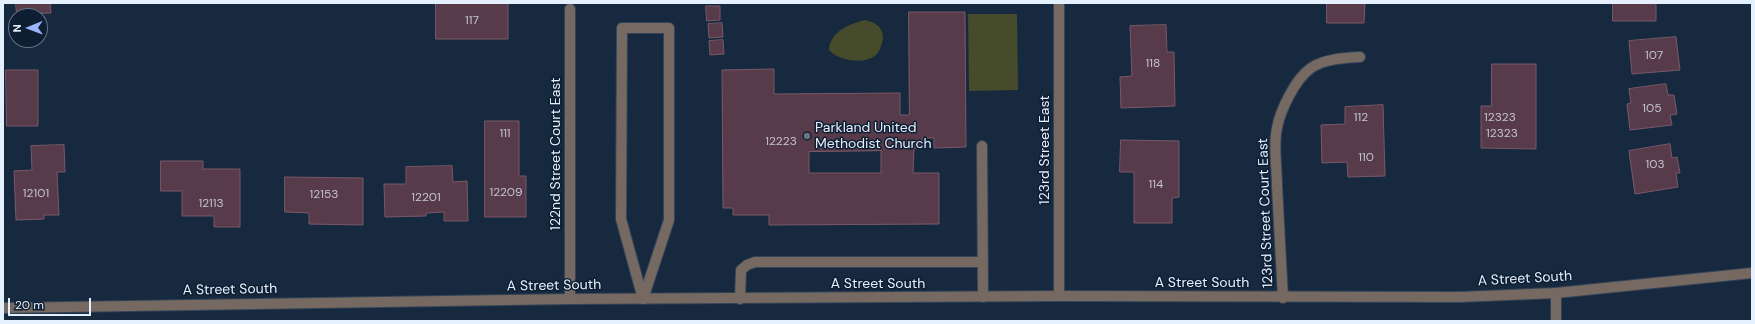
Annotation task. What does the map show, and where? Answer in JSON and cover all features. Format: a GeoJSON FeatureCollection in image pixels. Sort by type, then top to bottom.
{"type":"FeatureCollection","features":[{"type":"Feature","properties":{"kind":"street","name":"123rd Street East"},"geometry":{"type":"LineString","coordinates":[[1059,3],[1059,296]]}},
{"type":"Feature","properties":{"kind":"street","name":"122nd Street Court East"},"geometry":{"type":"LineString","coordinates":[[570,9],[570,299]]}},
{"type":"Feature","properties":{"kind":"street"},"geometry":{"type":"LineString","coordinates":[[622,28],[669,28],[669,220],[643,299],[621,219],[622,28]]}},
{"type":"Feature","properties":{"kind":"street","name":"123rd Street Court East"},"geometry":{"type":"LineString","coordinates":[[1283,298],[1276,155],[1276,129],[1282,110],[1299,81],[1310,68],[1324,62],[1342,58],[1360,58]]}},
{"type":"Feature","properties":{"kind":"street"},"geometry":{"type":"LineString","coordinates":[[982,146],[983,297]]}},
{"type":"Feature","properties":{"kind":"street"},"geometry":{"type":"LineString","coordinates":[[740,298],[741,270],[747,265],[755,262],[983,262]]}},
{"type":"Feature","properties":{"kind":"street","name":"A Street South"},"geometry":{"type":"LineString","coordinates":[[3,308],[570,299],[1059,296],[1283,298],[1460,297],[1556,292],[1752,273]]}},
{"type":"Feature","properties":{"kind":"street"},"geometry":{"type":"LineString","coordinates":[[1556,292],[1556,321]]}},
{"type":"Feature","properties":{"kind":"green space"},"geometry":{"type":"Polygon","coordinates":[[[968,14],[1017,14],[1018,90],[969,91],[968,14]]]}},
{"type":"Feature","properties":{"kind":"green space"},"geometry":{"type":"Polygon","coordinates":[[[865,20],[874,23],[882,32],[883,41],[880,50],[876,55],[859,61],[839,57],[829,50],[833,38],[841,30],[865,20]]]}},
{"type":"Feature","properties":{"kind":"building"},"geometry":{"type":"Polygon","coordinates":[[[16,3],[50,3],[51,13],[48,13],[48,8],[16,8],[16,3]]]}},
{"type":"Feature","properties":{"kind":"building"},"geometry":{"type":"Polygon","coordinates":[[[436,3],[508,3],[508,39],[436,39],[436,3]]]}},
{"type":"Feature","properties":{"kind":"building"},"geometry":{"type":"Polygon","coordinates":[[[1327,3],[1365,3],[1364,23],[1327,23],[1327,3]]]}},
{"type":"Feature","properties":{"kind":"building"},"geometry":{"type":"Polygon","coordinates":[[[1613,3],[1656,3],[1656,21],[1613,21],[1613,3]]]}},
{"type":"Feature","properties":{"kind":"building"},"geometry":{"type":"Polygon","coordinates":[[[706,6],[720,6],[720,20],[707,21],[706,6]]]}},
{"type":"Feature","properties":{"kind":"building"},"geometry":{"type":"Polygon","coordinates":[[[909,12],[965,12],[966,147],[934,148],[934,138],[922,138],[922,148],[914,148],[913,173],[939,173],[939,224],[769,225],[769,215],[733,215],[733,208],[723,208],[722,70],[774,69],[774,94],[900,93],[900,115],[909,115],[909,12]],[[881,151],[809,152],[809,173],[881,173],[881,151]]]}},
{"type":"Feature","properties":{"kind":"building"},"geometry":{"type":"Polygon","coordinates":[[[722,23],[723,37],[709,38],[708,24],[722,23]]]}},
{"type":"Feature","properties":{"kind":"building"},"geometry":{"type":"Polygon","coordinates":[[[1166,25],[1167,52],[1174,52],[1175,106],[1121,108],[1120,77],[1132,76],[1130,26],[1166,25]]]}},
{"type":"Feature","properties":{"kind":"building"},"geometry":{"type":"Polygon","coordinates":[[[1676,37],[1680,70],[1632,74],[1629,41],[1676,37]]]}},
{"type":"Feature","properties":{"kind":"building"},"geometry":{"type":"Polygon","coordinates":[[[723,40],[724,54],[710,55],[709,41],[723,40]]]}},
{"type":"Feature","properties":{"kind":"building"},"geometry":{"type":"Polygon","coordinates":[[[1492,64],[1536,64],[1536,149],[1481,148],[1481,106],[1491,106],[1492,64]]]}},
{"type":"Feature","properties":{"kind":"building"},"geometry":{"type":"Polygon","coordinates":[[[6,70],[38,70],[38,126],[7,126],[6,70]]]}},
{"type":"Feature","properties":{"kind":"building"},"geometry":{"type":"Polygon","coordinates":[[[1666,84],[1668,95],[1674,95],[1677,114],[1670,115],[1672,125],[1630,130],[1627,104],[1631,103],[1629,89],[1666,84]]]}},
{"type":"Feature","properties":{"kind":"building"},"geometry":{"type":"Polygon","coordinates":[[[1383,105],[1385,176],[1348,177],[1347,162],[1322,163],[1321,125],[1345,124],[1345,107],[1383,105]]]}},
{"type":"Feature","properties":{"kind":"building"},"geometry":{"type":"Polygon","coordinates":[[[485,121],[519,121],[519,176],[526,176],[526,217],[485,217],[485,121]]]}},
{"type":"Feature","properties":{"kind":"building"},"geometry":{"type":"Polygon","coordinates":[[[1121,140],[1179,141],[1179,197],[1172,198],[1172,223],[1134,223],[1134,172],[1120,172],[1121,140]]]}},
{"type":"Feature","properties":{"kind":"building"},"geometry":{"type":"Polygon","coordinates":[[[1670,144],[1672,158],[1677,157],[1680,173],[1676,173],[1678,187],[1635,194],[1629,151],[1670,144]]]}},
{"type":"Feature","properties":{"kind":"building"},"geometry":{"type":"Polygon","coordinates":[[[64,145],[65,172],[57,172],[59,215],[44,215],[44,219],[16,220],[14,171],[32,170],[31,146],[64,145]]]}},
{"type":"Feature","properties":{"kind":"building"},"geometry":{"type":"Polygon","coordinates":[[[161,161],[203,161],[203,169],[240,169],[240,227],[214,227],[214,216],[182,216],[182,191],[161,191],[161,161]]]}},
{"type":"Feature","properties":{"kind":"building"},"geometry":{"type":"Polygon","coordinates":[[[452,166],[453,182],[467,181],[468,221],[444,221],[444,212],[426,213],[426,216],[385,217],[384,184],[406,184],[406,167],[452,166]]]}},
{"type":"Feature","properties":{"kind":"building"},"geometry":{"type":"Polygon","coordinates":[[[285,177],[363,178],[363,225],[309,224],[309,213],[285,212],[285,177]]]}},
{"type":"Feature","properties":{"kind":"place","name":"Parkland United Methodist Church"},"geometry":{"type":"Point","coordinates":[807,136]}}]}
